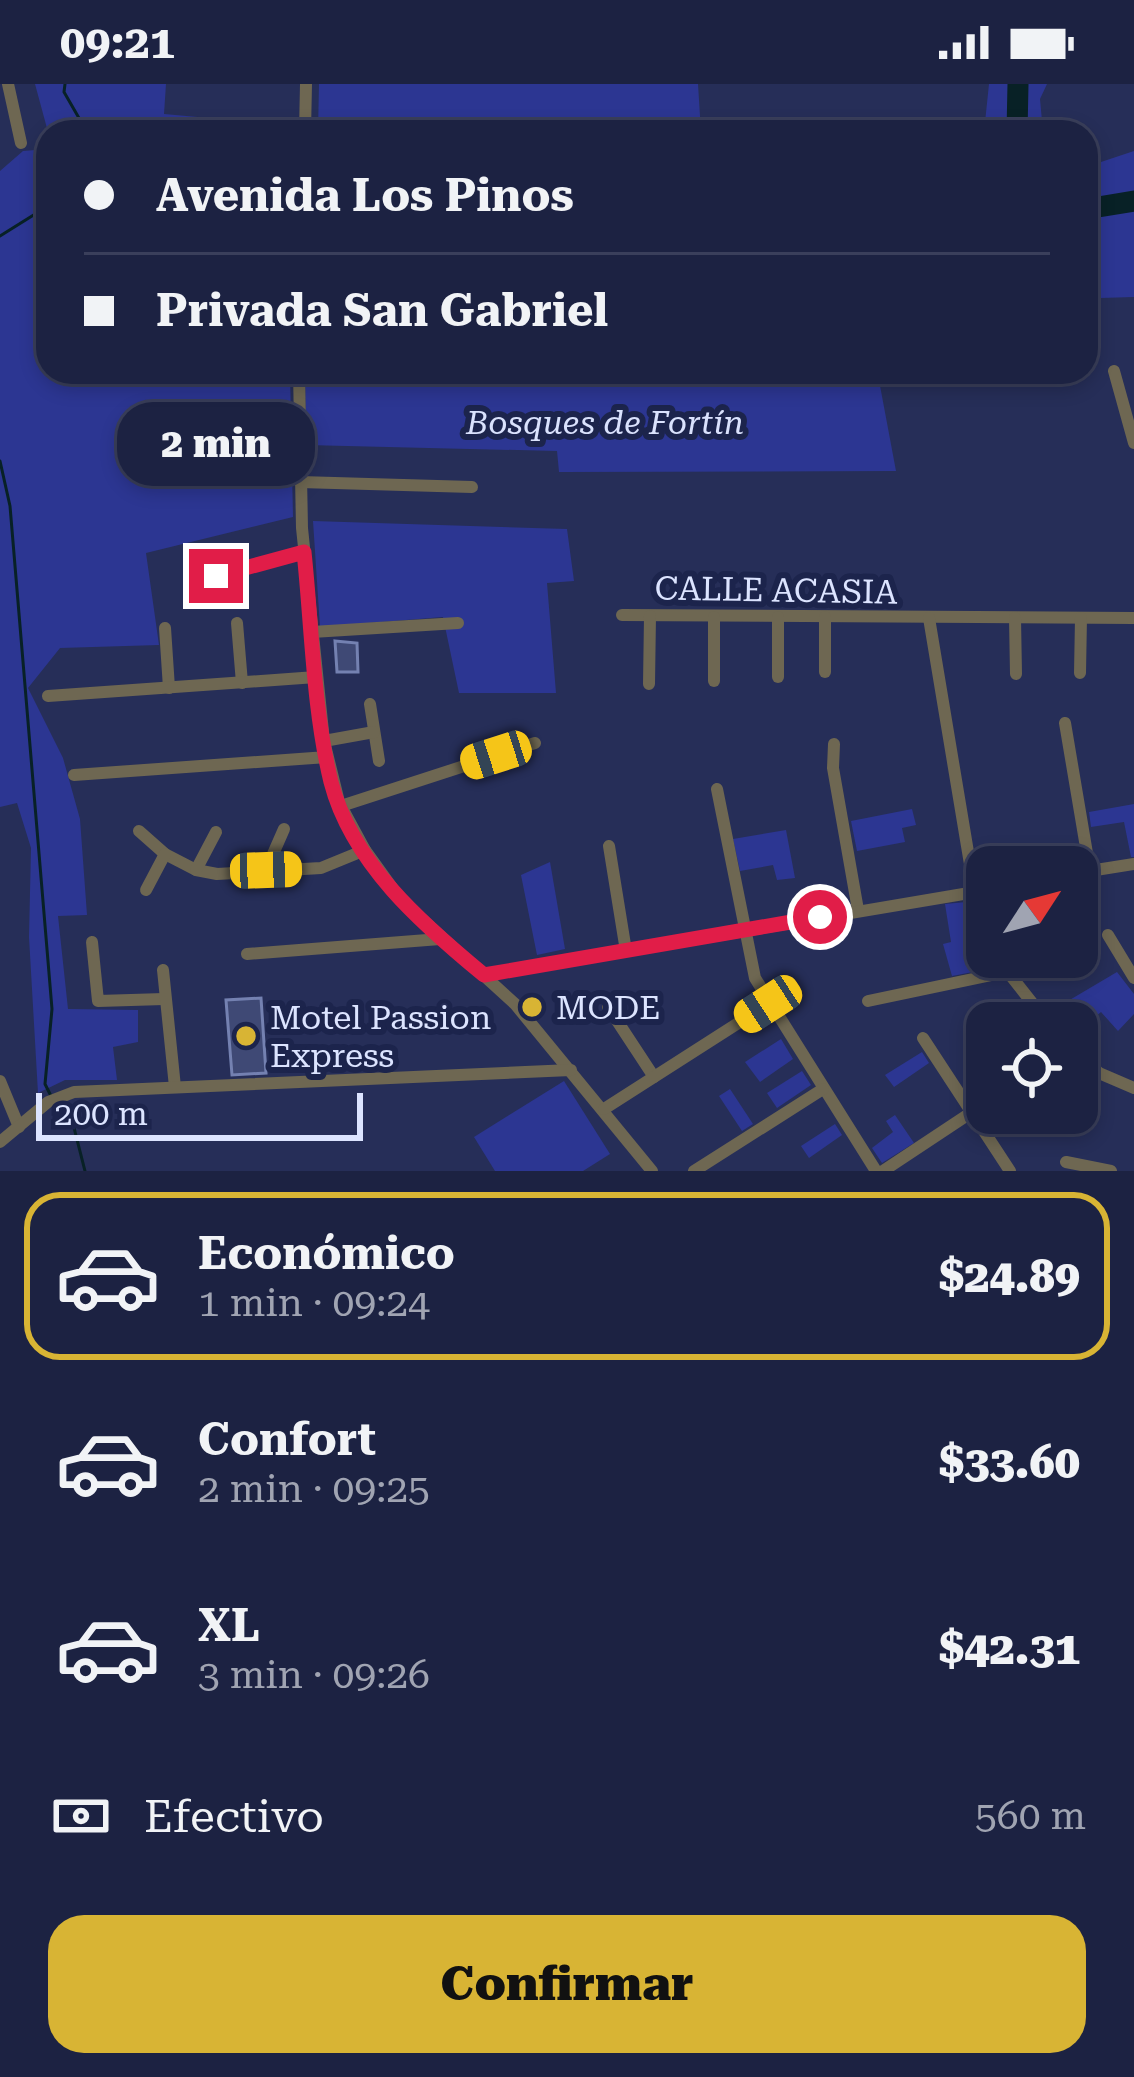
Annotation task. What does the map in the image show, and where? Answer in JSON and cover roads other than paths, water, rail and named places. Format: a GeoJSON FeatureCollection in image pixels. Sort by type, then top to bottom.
{"type":"FeatureCollection","features":[{"type":"Feature","properties":{"kind":"street"},"geometry":{"type":"LineString","coordinates":[[8,84],[21,142]]}},
{"type":"Feature","properties":{"kind":"street"},"geometry":{"type":"LineString","coordinates":[[305,120],[306,84]]}},
{"type":"Feature","properties":{"kind":"street"},"geometry":{"type":"LineString","coordinates":[[1114,371],[1134,443]]}},
{"type":"Feature","properties":{"kind":"street"},"geometry":{"type":"LineString","coordinates":[[299,384],[304,552],[316,677],[327,758],[341,806],[401,900],[484,975],[571,1070],[652,1171]]}},
{"type":"Feature","properties":{"kind":"street"},"geometry":{"type":"LineString","coordinates":[[300,482],[472,487]]}},
{"type":"Feature","properties":{"kind":"street"},"geometry":{"type":"LineString","coordinates":[[216,576],[304,552]]}},
{"type":"Feature","properties":{"kind":"street","name":"CALLE ACASIA"},"geometry":{"type":"LineString","coordinates":[[622,615],[1134,618]]}},
{"type":"Feature","properties":{"kind":"street"},"geometry":{"type":"LineString","coordinates":[[649,684],[650,616]]}},
{"type":"Feature","properties":{"kind":"street"},"geometry":{"type":"LineString","coordinates":[[714,616],[714,681]]}},
{"type":"Feature","properties":{"kind":"street"},"geometry":{"type":"LineString","coordinates":[[778,617],[778,677]]}},
{"type":"Feature","properties":{"kind":"street"},"geometry":{"type":"LineString","coordinates":[[825,617],[825,672]]}},
{"type":"Feature","properties":{"kind":"street","name":"CALLE ACASIA"},"geometry":{"type":"LineString","coordinates":[[929,618],[972,846]]}},
{"type":"Feature","properties":{"kind":"street"},"geometry":{"type":"LineString","coordinates":[[1016,618],[1016,674]]}},
{"type":"Feature","properties":{"kind":"street"},"geometry":{"type":"LineString","coordinates":[[1080,673],[1081,618]]}},
{"type":"Feature","properties":{"kind":"street"},"geometry":{"type":"LineString","coordinates":[[237,623],[242,683]]}},
{"type":"Feature","properties":{"kind":"street"},"geometry":{"type":"LineString","coordinates":[[312,632],[458,623]]}},
{"type":"Feature","properties":{"kind":"street"},"geometry":{"type":"LineString","coordinates":[[165,628],[169,688]]}},
{"type":"Feature","properties":{"kind":"street"},"geometry":{"type":"LineString","coordinates":[[48,696],[316,677]]}},
{"type":"Feature","properties":{"kind":"street"},"geometry":{"type":"LineString","coordinates":[[370,704],[379,760]]}},
{"type":"Feature","properties":{"kind":"street"},"geometry":{"type":"LineString","coordinates":[[1065,723],[1081,846]]}},
{"type":"Feature","properties":{"kind":"street"},"geometry":{"type":"LineString","coordinates":[[325,741],[374,732]]}},
{"type":"Feature","properties":{"kind":"street"},"geometry":{"type":"LineString","coordinates":[[341,806],[535,742]]}},
{"type":"Feature","properties":{"kind":"street"},"geometry":{"type":"LineString","coordinates":[[834,744],[833,768],[858,910]]}},
{"type":"Feature","properties":{"kind":"street"},"geometry":{"type":"LineString","coordinates":[[74,775],[327,758]]}},
{"type":"Feature","properties":{"kind":"street"},"geometry":{"type":"LineString","coordinates":[[717,789],[755,978],[880,1171],[966,1116]]}},
{"type":"Feature","properties":{"kind":"street"},"geometry":{"type":"LineString","coordinates":[[266,870],[284,829]]}},
{"type":"Feature","properties":{"kind":"street"},"geometry":{"type":"LineString","coordinates":[[139,831],[165,854],[196,870],[217,874],[321,868],[365,850]]}},
{"type":"Feature","properties":{"kind":"street"},"geometry":{"type":"LineString","coordinates":[[196,870],[216,832]]}},
{"type":"Feature","properties":{"kind":"street"},"geometry":{"type":"LineString","coordinates":[[609,846],[626,951]]}},
{"type":"Feature","properties":{"kind":"street"},"geometry":{"type":"LineString","coordinates":[[146,890],[165,854]]}},
{"type":"Feature","properties":{"kind":"street"},"geometry":{"type":"LineString","coordinates":[[1098,870],[1134,864]]}},
{"type":"Feature","properties":{"kind":"street"},"geometry":{"type":"LineString","coordinates":[[484,975],[966,893]]}},
{"type":"Feature","properties":{"kind":"street"},"geometry":{"type":"LineString","coordinates":[[1108,935],[1134,978]]}},
{"type":"Feature","properties":{"kind":"street"},"geometry":{"type":"LineString","coordinates":[[247,954],[440,939]]}},
{"type":"Feature","properties":{"kind":"street"},"geometry":{"type":"LineString","coordinates":[[92,942],[98,1001],[164,999]]}},
{"type":"Feature","properties":{"kind":"street"},"geometry":{"type":"LineString","coordinates":[[163,970],[175,1087]]}},
{"type":"Feature","properties":{"kind":"street"},"geometry":{"type":"LineString","coordinates":[[868,1001],[977,978]]}},
{"type":"Feature","properties":{"kind":"street"},"geometry":{"type":"LineString","coordinates":[[1011,978],[1031,1002]]}},
{"type":"Feature","properties":{"kind":"street"},"geometry":{"type":"LineString","coordinates":[[604,1109],[768,1004]]}},
{"type":"Feature","properties":{"kind":"street"},"geometry":{"type":"LineString","coordinates":[[608,1006],[654,1077]]}},
{"type":"Feature","properties":{"kind":"street"},"geometry":{"type":"LineString","coordinates":[[923,1038],[966,1103]]}},
{"type":"Feature","properties":{"kind":"street"},"geometry":{"type":"LineString","coordinates":[[0,1142],[51,1100],[74,1092],[571,1070]]}},
{"type":"Feature","properties":{"kind":"street"},"geometry":{"type":"LineString","coordinates":[[1098,1072],[1134,1088]]}},
{"type":"Feature","properties":{"kind":"street"},"geometry":{"type":"LineString","coordinates":[[0,1081],[20,1127]]}},
{"type":"Feature","properties":{"kind":"street"},"geometry":{"type":"LineString","coordinates":[[694,1171],[823,1089]]}},
{"type":"Feature","properties":{"kind":"street"},"geometry":{"type":"LineString","coordinates":[[986,1134],[1010,1171]]}},
{"type":"Feature","properties":{"kind":"street"},"geometry":{"type":"LineString","coordinates":[[1066,1162],[1109,1171]]}},
{"type":"Feature","properties":{"kind":"waterway"},"geometry":{"type":"LineString","coordinates":[[65,84],[64,92],[80,120]]}},
{"type":"Feature","properties":{"kind":"waterway"},"geometry":{"type":"LineString","coordinates":[[1017,120],[1018,84]]}},
{"type":"Feature","properties":{"kind":"waterway"},"geometry":{"type":"LineString","coordinates":[[1098,207],[1134,201]]}},
{"type":"Feature","properties":{"kind":"waterway"},"geometry":{"type":"LineString","coordinates":[[0,236],[36,214]]}},
{"type":"Feature","properties":{"kind":"waterway"},"geometry":{"type":"LineString","coordinates":[[0,461],[10,506],[52,1009],[45,1084],[51,1096]]}},
{"type":"Feature","properties":{"kind":"waterway"},"geometry":{"type":"LineString","coordinates":[[56,1105],[70,1112],[85,1171]]}},
{"type":"Feature","properties":{"kind":"place","name":"MODE"},"geometry":{"type":"Point","coordinates":[532,1007]}},
{"type":"Feature","properties":{"kind":"place","name":"Motel Passion Express"},"geometry":{"type":"Point","coordinates":[246,1036]}},
{"type":"Feature","properties":{"kind":"park label","name":"Bosques de Fortín"},"geometry":{"type":"Point","coordinates":[605,422]}}]}
